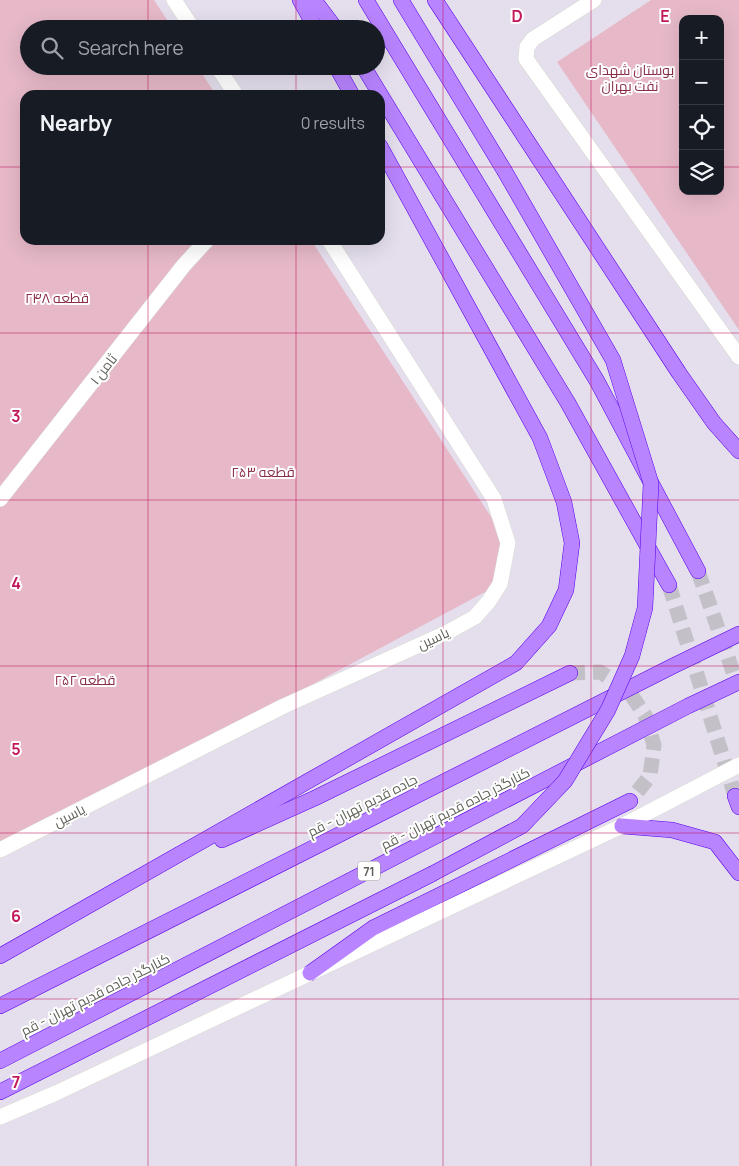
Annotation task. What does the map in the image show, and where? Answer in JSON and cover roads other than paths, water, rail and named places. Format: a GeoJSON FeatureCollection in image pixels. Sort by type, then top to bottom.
{"type":"FeatureCollection","features":[{"type":"Feature","properties":{"kind":"highway"},"geometry":{"type":"LineString","coordinates":[[300,0],[311,20]]}},
{"type":"Feature","properties":{"kind":"highway"},"geometry":{"type":"LineString","coordinates":[[314,0],[329,20]]}},
{"type":"Feature","properties":{"kind":"highway"},"geometry":{"type":"LineString","coordinates":[[366,0],[378,20]]}},
{"type":"Feature","properties":{"kind":"highway"},"geometry":{"type":"LineString","coordinates":[[0,1092],[432,874],[522,826],[565,781],[608,710],[632,656],[645,608],[651,483],[613,360],[504,170],[401,0]]}},
{"type":"Feature","properties":{"kind":"highway"},"geometry":{"type":"LineString","coordinates":[[435,0],[679,373],[714,423],[739,451]]}},
{"type":"Feature","properties":{"kind":"highway"},"geometry":{"type":"LineString","coordinates":[[385,31],[597,381],[698,571]]}},
{"type":"Feature","properties":{"kind":"highway"},"geometry":{"type":"LineString","coordinates":[[341,75],[349,90]]}},
{"type":"Feature","properties":{"kind":"highway"},"geometry":{"type":"LineString","coordinates":[[368,75],[378,90]]}},
{"type":"Feature","properties":{"kind":"highway"},"geometry":{"type":"LineString","coordinates":[[385,102],[568,403],[669,585]]}},
{"type":"Feature","properties":{"kind":"highway"},"geometry":{"type":"LineString","coordinates":[[0,956],[516,663],[549,626],[566,590],[572,543],[564,502],[540,438],[385,155]]}},
{"type":"Feature","properties":{"kind":"highway","name":"جاده قدیم تهران - قم"},"geometry":{"type":"LineString","coordinates":[[0,1006],[739,634]]}},
{"type":"Feature","properties":{"kind":"highway"},"geometry":{"type":"LineString","coordinates":[[139,877],[315,798],[570,673]]}},
{"type":"Feature","properties":{"kind":"highway","name":"کنارگذر جاده قدیم تهران - قم"},"geometry":{"type":"LineString","coordinates":[[0,1061],[679,711],[739,682]]}},
{"type":"Feature","properties":{"kind":"highway"},"geometry":{"type":"LineString","coordinates":[[310,973],[373,928],[630,801]]}},
{"type":"Feature","properties":{"kind":"highway"},"geometry":{"type":"LineString","coordinates":[[622,826],[672,830],[715,842],[739,872]]}},
{"type":"Feature","properties":{"kind":"street"},"geometry":{"type":"LineString","coordinates":[[174,0],[187,20]]}},
{"type":"Feature","properties":{"kind":"street"},"geometry":{"type":"LineString","coordinates":[[588,1],[533,39],[527,48],[526,59],[739,357]]}},
{"type":"Feature","properties":{"kind":"street"},"geometry":{"type":"LineString","coordinates":[[223,75],[233,90]]}},
{"type":"Feature","properties":{"kind":"street","name":"ثامن ۱"},"geometry":{"type":"LineString","coordinates":[[0,499],[184,265],[202,245]]}},
{"type":"Feature","properties":{"kind":"street","name":"یاسین"},"geometry":{"type":"LineString","coordinates":[[0,850],[284,706],[446,633],[475,617],[500,584],[508,543],[494,498],[332,245]]}},
{"type":"Feature","properties":{"kind":"street"},"geometry":{"type":"LineString","coordinates":[[0,1117],[56,1093],[622,826],[739,766]]}},
{"type":"Feature","properties":{"kind":"tunnel"},"geometry":{"type":"LineString","coordinates":[[698,571],[739,689]]}},
{"type":"Feature","properties":{"kind":"tunnel"},"geometry":{"type":"LineString","coordinates":[[669,585],[735,796]]}},
{"type":"Feature","properties":{"kind":"tunnel"},"geometry":{"type":"LineString","coordinates":[[570,673],[600,672],[627,689],[645,715],[654,745],[650,776],[630,801]]}},
{"type":"Feature","properties":{"kind":"park label","name":"بوستان شهدای نفت بهران"},"geometry":{"type":"Point","coordinates":[630,78]}},
{"type":"Feature","properties":{"kind":"park label","name":"قطعه ۲۴۸"},"geometry":{"type":"Point","coordinates":[57,297]}},
{"type":"Feature","properties":{"kind":"park label","name":"قطعه ۲۵۳"},"geometry":{"type":"Point","coordinates":[263,471]}},
{"type":"Feature","properties":{"kind":"park label","name":"قطعه ۲۵۲"},"geometry":{"type":"Point","coordinates":[85,679]}}]}
